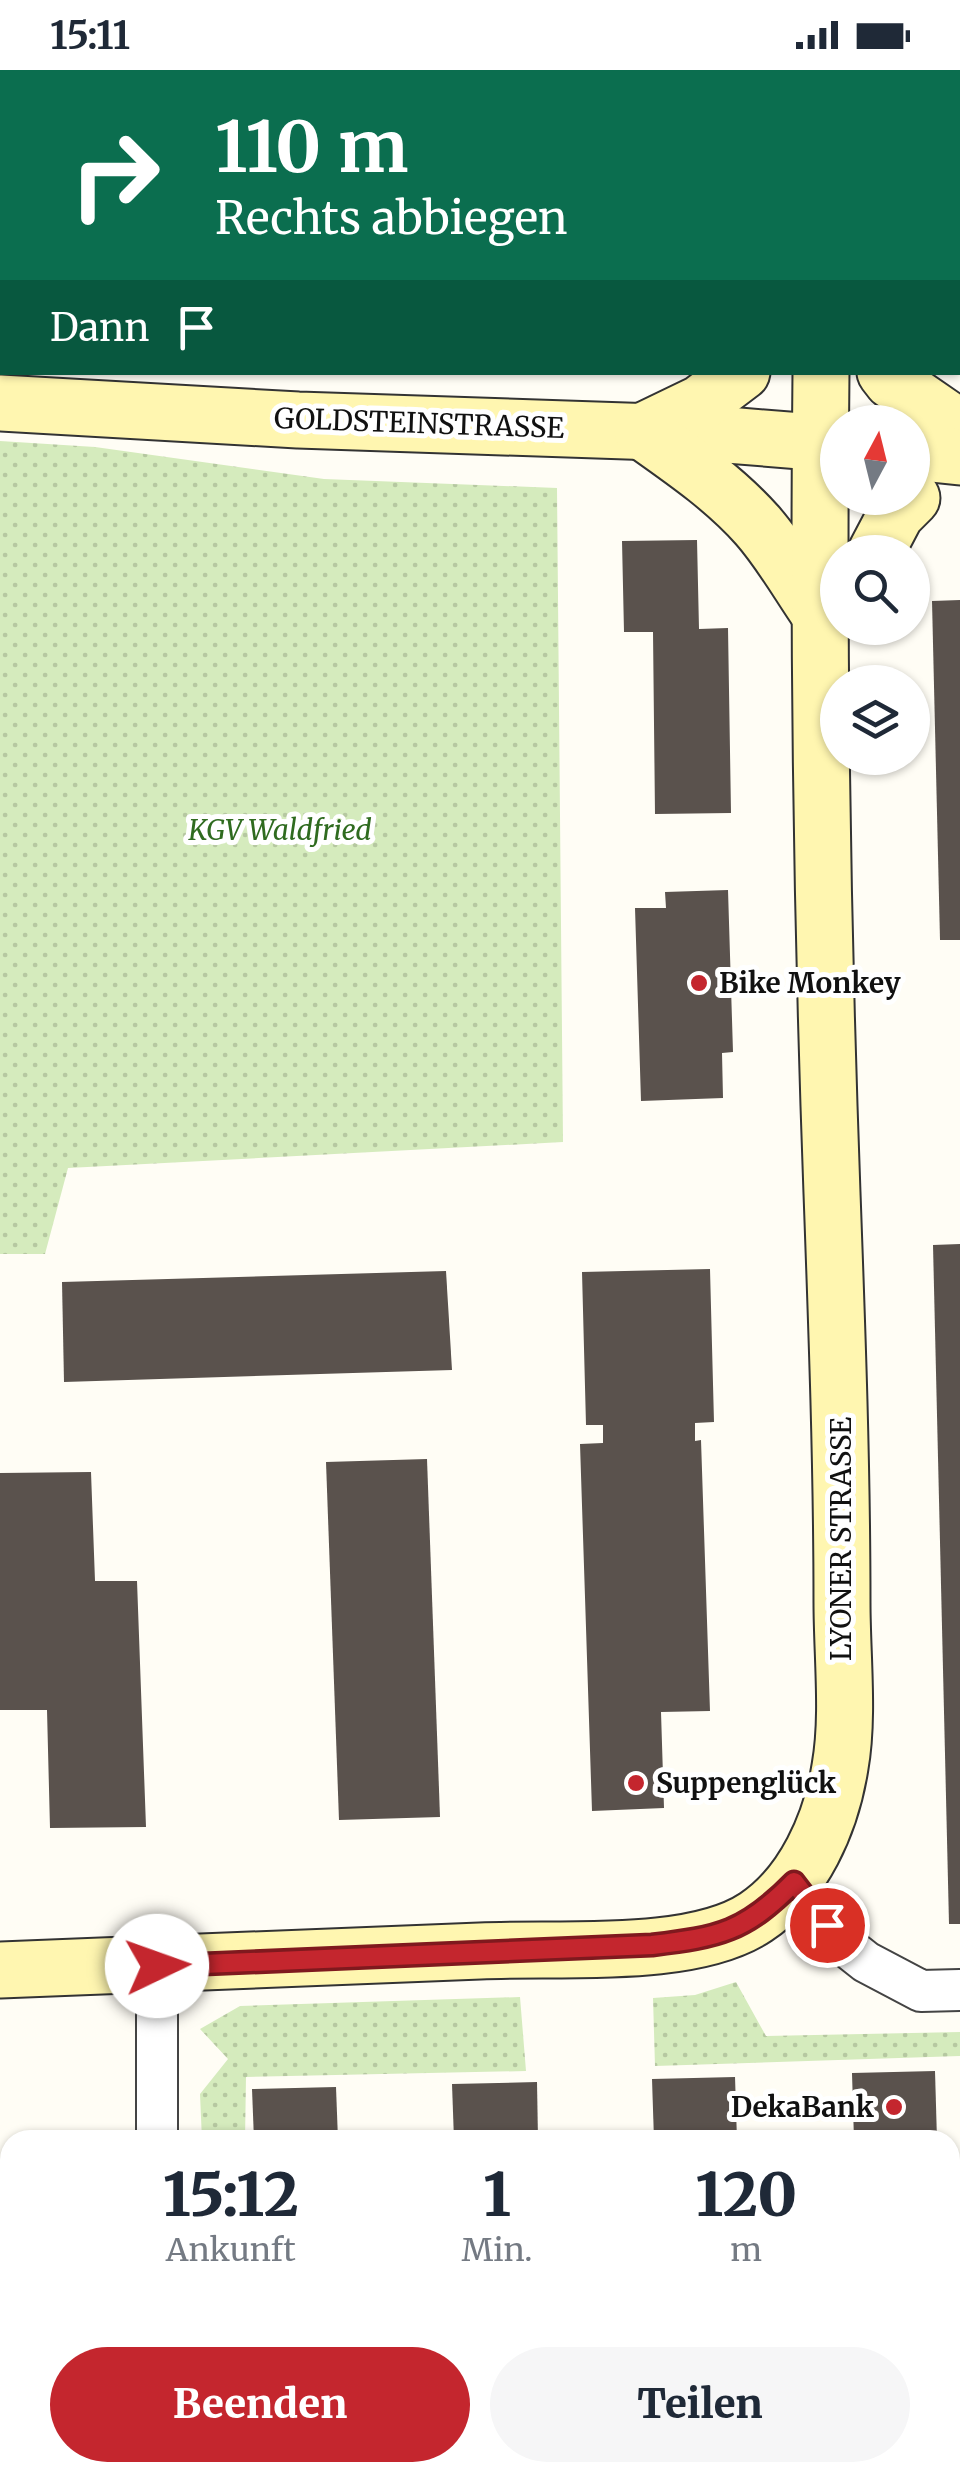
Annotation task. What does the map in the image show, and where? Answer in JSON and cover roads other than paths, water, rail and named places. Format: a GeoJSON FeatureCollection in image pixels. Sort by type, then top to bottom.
{"type":"FeatureCollection","features":[{"type":"Feature","properties":{"kind":"main road"},"geometry":{"type":"LineString","coordinates":[[738,375],[701,404],[642,431],[714,483],[760,528],[820,622]]}},
{"type":"Feature","properties":{"kind":"main road","name":"LYONER STRASSE"},"geometry":{"type":"LineString","coordinates":[[821,375],[824,405]]}},
{"type":"Feature","properties":{"kind":"main road"},"geometry":{"type":"LineString","coordinates":[[887,375],[960,428]]}},
{"type":"Feature","properties":{"kind":"main road","name":"GOLDSTEINSTRASSE"},"geometry":{"type":"LineString","coordinates":[[34,399],[298,420],[642,431],[820,442]]}},
{"type":"Feature","properties":{"kind":"main road"},"geometry":{"type":"LineString","coordinates":[[930,454],[960,457]]}},
{"type":"Feature","properties":{"kind":"main road"},"geometry":{"type":"LineString","coordinates":[[930,482],[960,457]]}},
{"type":"Feature","properties":{"kind":"main road","name":"LYONER STRASSE"},"geometry":{"type":"LineString","coordinates":[[0,1970],[652,1945],[711,1938],[752,1920],[794,1882],[818,1841],[841,1766],[842,1443],[832,1193],[826,645]]}},
{"type":"Feature","properties":{"kind":"street"},"geometry":{"type":"LineString","coordinates":[[794,1882],[842,1943],[866,1962],[922,1990],[960,1990]]}},
{"type":"Feature","properties":{"kind":"street"},"geometry":{"type":"LineString","coordinates":[[157,1966],[158,2130]]}},
{"type":"Feature","properties":{"kind":"place","name":"Bike Monkey"},"geometry":{"type":"Point","coordinates":[699,983]}},
{"type":"Feature","properties":{"kind":"place","name":"Suppenglück"},"geometry":{"type":"Point","coordinates":[636,1783]}},
{"type":"Feature","properties":{"kind":"place","name":"DekaBank"},"geometry":{"type":"Point","coordinates":[894,2107]}},
{"type":"Feature","properties":{"kind":"park label","name":"KGV Waldfried"},"geometry":{"type":"Point","coordinates":[280,830]}}]}
